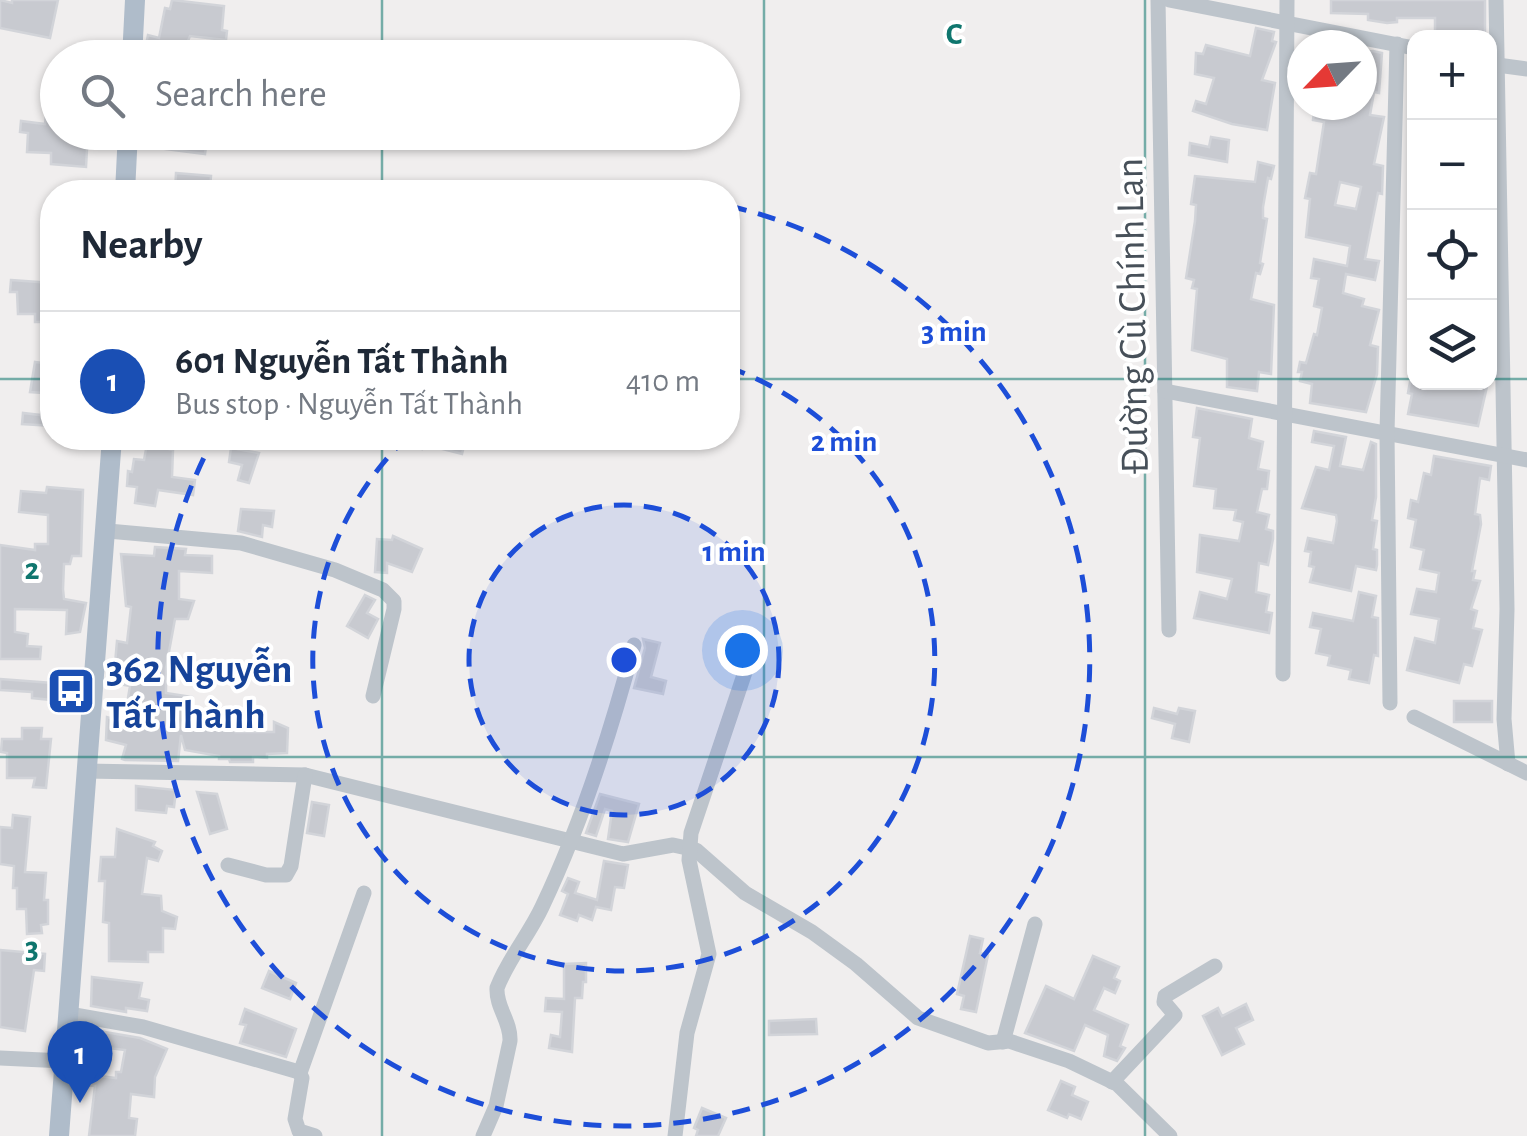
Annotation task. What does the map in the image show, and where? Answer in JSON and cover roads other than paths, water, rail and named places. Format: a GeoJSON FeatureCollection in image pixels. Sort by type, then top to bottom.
{"type":"FeatureCollection","features":[{"type":"Feature","properties":{"kind":"main road"},"geometry":{"type":"LineString","coordinates":[[133,40],[135,0]]}},
{"type":"Feature","properties":{"kind":"main road"},"geometry":{"type":"LineString","coordinates":[[126,180],[127,150]]}},
{"type":"Feature","properties":{"kind":"main road"},"geometry":{"type":"LineString","coordinates":[[59,1136],[111,450]]}},
{"type":"Feature","properties":{"kind":"street","name":"Đường Cù Chính Lan"},"geometry":{"type":"LineString","coordinates":[[1158,0],[1169,630]]}},
{"type":"Feature","properties":{"kind":"street"},"geometry":{"type":"LineString","coordinates":[[1169,0],[1407,46]]}},
{"type":"Feature","properties":{"kind":"street"},"geometry":{"type":"LineString","coordinates":[[1283,674],[1286,0]]}},
{"type":"Feature","properties":{"kind":"street"},"geometry":{"type":"LineString","coordinates":[[1494,30],[1496,0]]}},
{"type":"Feature","properties":{"kind":"street"},"geometry":{"type":"LineString","coordinates":[[1390,702],[1387,433],[1397,44]]}},
{"type":"Feature","properties":{"kind":"street"},"geometry":{"type":"LineString","coordinates":[[1497,65],[1527,68]]}},
{"type":"Feature","properties":{"kind":"street"},"geometry":{"type":"LineString","coordinates":[[1494,120],[1507,609],[1504,719],[1508,764]]}},
{"type":"Feature","properties":{"kind":"street"},"geometry":{"type":"LineString","coordinates":[[1165,391],[1527,460]]}},
{"type":"Feature","properties":{"kind":"street"},"geometry":{"type":"LineString","coordinates":[[108,531],[229,540],[315,564],[383,590],[394,601],[394,609],[373,696]]}},
{"type":"Feature","properties":{"kind":"street"},"geometry":{"type":"LineString","coordinates":[[483,1136],[496,1106],[510,1041],[497,988],[541,910],[606,750],[634,646]]}},
{"type":"Feature","properties":{"kind":"street"},"geometry":{"type":"LineString","coordinates":[[675,1136],[686,1044],[709,954],[688,848],[695,814],[745,672]]}},
{"type":"Feature","properties":{"kind":"street"},"geometry":{"type":"LineString","coordinates":[[1414,718],[1527,772]]}},
{"type":"Feature","properties":{"kind":"street"},"geometry":{"type":"LineString","coordinates":[[85,771],[305,774],[623,854],[673,844],[696,850],[745,893],[812,932],[918,1018],[988,1043],[1039,1048],[1112,1082],[1170,1136]]}},
{"type":"Feature","properties":{"kind":"street"},"geometry":{"type":"LineString","coordinates":[[228,864],[266,876],[286,875],[291,866],[305,774]]}},
{"type":"Feature","properties":{"kind":"street"},"geometry":{"type":"LineString","coordinates":[[315,1136],[299,1131],[295,1124],[300,1073],[364,893]]}},
{"type":"Feature","properties":{"kind":"street"},"geometry":{"type":"LineString","coordinates":[[1003,1042],[1035,924]]}},
{"type":"Feature","properties":{"kind":"street"},"geometry":{"type":"LineString","coordinates":[[1112,1082],[1175,1014],[1164,1002],[1165,996],[1215,966]]}},
{"type":"Feature","properties":{"kind":"street"},"geometry":{"type":"LineString","coordinates":[[69,1014],[143,1027],[300,1073]]}},
{"type":"Feature","properties":{"kind":"street"},"geometry":{"type":"LineString","coordinates":[[0,1058],[64,1062]]}},
{"type":"Feature","properties":{"kind":"place","name":"362 Nguyễn Tất Thành"},"geometry":{"type":"Point","coordinates":[71,691]}},
{"type":"Feature","properties":{"kind":"place","name":"601 Nguyễn Tất Thành"},"geometry":{"type":"Point","coordinates":[80,1103]}}]}
